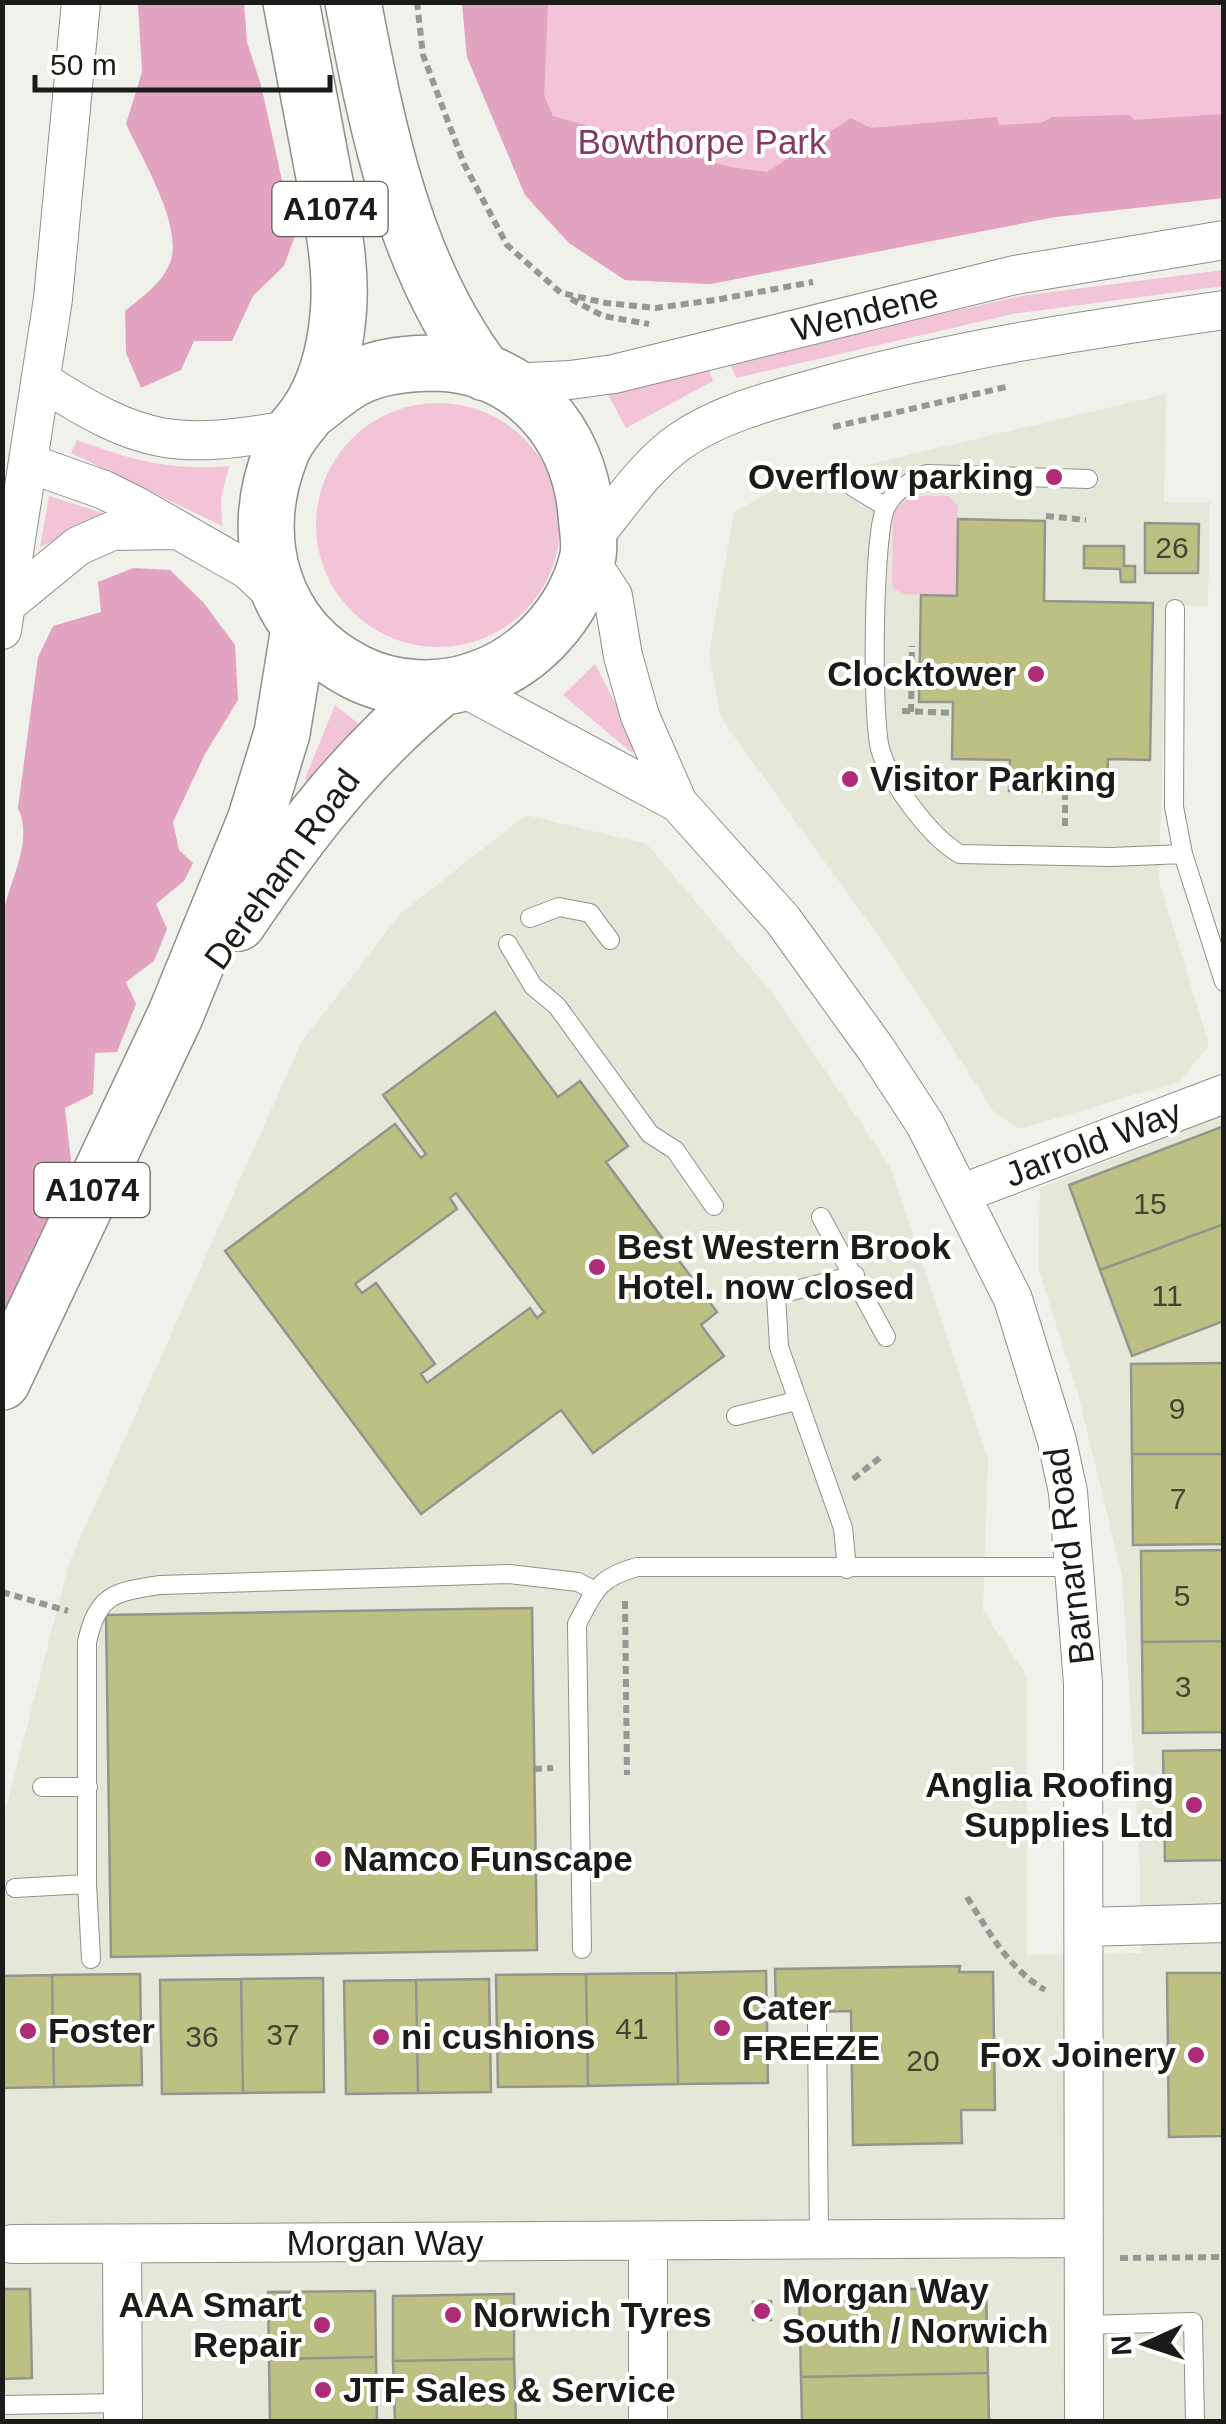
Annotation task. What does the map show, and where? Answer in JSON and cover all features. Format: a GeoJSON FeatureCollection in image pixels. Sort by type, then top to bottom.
{"type":"FeatureCollection","features":[{"type":"Feature","properties":{"kind":"highway","name":"Dereham Road"},"geometry":{"type":"LineString","coordinates":[[291,2],[335,235],[339,313],[329,369],[282,450],[265,506],[268,560],[291,615],[327,654],[358,673],[394,685],[450,687]]}},
{"type":"Feature","properties":{"kind":"highway","name":"Dereham Road"},"geometry":{"type":"LineString","coordinates":[[175,1016],[295,840],[346,775],[396,724],[450,687],[498,672],[543,639],[569,604],[588,551],[583,481],[566,441],[528,397],[496,378],[458,338],[433,285],[392,184],[352,2]]}},
{"type":"Feature","properties":{"kind":"highway"},"geometry":{"type":"LineString","coordinates":[[301,421],[356,378],[406,363],[452,364],[496,378]]}},
{"type":"Feature","properties":{"kind":"highway","name":"Dereham Road"},"geometry":{"type":"LineString","coordinates":[[2,1382],[175,1016],[255,821],[282,732],[291,615]]}},
{"type":"Feature","properties":{"kind":"street"},"geometry":{"type":"LineString","coordinates":[[5,618],[53,299],[81,2]]}},
{"type":"Feature","properties":{"kind":"street","name":"Wendene"},"geometry":{"type":"LineString","coordinates":[[496,378],[614,374],[1015,275],[1224,240]]}},
{"type":"Feature","properties":{"kind":"street","name":"Wendene"},"geometry":{"type":"LineString","coordinates":[[588,551],[643,477],[679,442],[739,410],[894,366],[1051,335],[1224,310]]}},
{"type":"Feature","properties":{"kind":"street"},"geometry":{"type":"LineString","coordinates":[[42,381],[95,415],[126,430],[157,438],[207,442],[301,421]]}},
{"type":"Feature","properties":{"kind":"street","name":"Dereham Road"},"geometry":{"type":"LineString","coordinates":[[28,462],[104,490],[180,530],[248,570],[291,615]]}},
{"type":"Feature","properties":{"kind":"street"},"geometry":{"type":"LineString","coordinates":[[5,618],[78,546],[112,531],[180,530]]}},
{"type":"Feature","properties":{"kind":"street","name":"Barnard Road"},"geometry":{"type":"LineString","coordinates":[[588,551],[614,596],[623,656],[640,716],[678,804],[795,936],[906,1094],[962,1193],[1014,1298],[1057,1441],[1068,1492],[1083,1683],[1084,2422]]}},
{"type":"Feature","properties":{"kind":"street","name":"Barnard Road"},"geometry":{"type":"LineString","coordinates":[[450,687],[678,804]]}},
{"type":"Feature","properties":{"kind":"street","name":"Jarrold Way"},"geometry":{"type":"LineString","coordinates":[[962,1193],[1224,1094]]}},
{"type":"Feature","properties":{"kind":"street"},"geometry":{"type":"LineString","coordinates":[[1084,1927],[1224,1923]]}},
{"type":"Feature","properties":{"kind":"street","name":"Morgan Way"},"geometry":{"type":"LineString","coordinates":[[12,2244],[1084,2238]]}},
{"type":"Feature","properties":{"kind":"street"},"geometry":{"type":"LineString","coordinates":[[648,2241],[648,2422]]}},
{"type":"Feature","properties":{"kind":"street"},"geometry":{"type":"LineString","coordinates":[[122,2244],[123,2412]]}},
{"type":"Feature","properties":{"kind":"lane"},"geometry":{"type":"LineString","coordinates":[[1088,479],[927,474],[906,483],[886,507],[880,527],[876,711],[880,750],[888,769],[942,844],[960,854],[1183,854]]}},
{"type":"Feature","properties":{"kind":"lane"},"geometry":{"type":"LineString","coordinates":[[852,487],[886,507]]}},
{"type":"Feature","properties":{"kind":"lane"},"geometry":{"type":"LineString","coordinates":[[1175,608],[1174,807],[1183,854],[1224,982]]}},
{"type":"Feature","properties":{"kind":"lane"},"geometry":{"type":"LineString","coordinates":[[530,918],[559,906],[590,913],[610,940]]}},
{"type":"Feature","properties":{"kind":"lane"},"geometry":{"type":"LineString","coordinates":[[508,944],[532,986],[557,1006],[650,1134],[675,1150],[714,1206]]}},
{"type":"Feature","properties":{"kind":"lane"},"geometry":{"type":"LineString","coordinates":[[821,1217],[886,1337]]}},
{"type":"Feature","properties":{"kind":"lane"},"geometry":{"type":"LineString","coordinates":[[847,1570],[843,1528],[779,1347],[776,1296],[855,1275]]}},
{"type":"Feature","properties":{"kind":"lane"},"geometry":{"type":"LineString","coordinates":[[736,1416],[796,1401]]}},
{"type":"Feature","properties":{"kind":"lane"},"geometry":{"type":"LineString","coordinates":[[582,1949],[577,1624],[594,1591],[613,1574],[638,1567],[1076,1567]]}},
{"type":"Feature","properties":{"kind":"lane"},"geometry":{"type":"LineString","coordinates":[[92,1959],[87,1884],[87,1642],[94,1613],[120,1591],[160,1586],[510,1574],[578,1582],[594,1591]]}},
{"type":"Feature","properties":{"kind":"lane"},"geometry":{"type":"LineString","coordinates":[[42,1787],[88,1787]]}},
{"type":"Feature","properties":{"kind":"lane"},"geometry":{"type":"LineString","coordinates":[[15,1888],[87,1884]]}},
{"type":"Feature","properties":{"kind":"lane"},"geometry":{"type":"LineString","coordinates":[[817,2022],[819,2240]]}},
{"type":"Feature","properties":{"kind":"lane"},"geometry":{"type":"LineString","coordinates":[[1084,2325],[1193,2322],[1194,2422]]}},
{"type":"Feature","properties":{"kind":"lane"},"geometry":{"type":"LineString","coordinates":[[2,2405],[123,2412]]}},
{"type":"Feature","properties":{"kind":"path"},"geometry":{"type":"LineString","coordinates":[[417,2],[423,55],[464,164],[507,245],[562,293],[604,316],[654,325]]}},
{"type":"Feature","properties":{"kind":"path"},"geometry":{"type":"LineString","coordinates":[[562,293],[656,308],[828,279]]}},
{"type":"Feature","properties":{"kind":"path"},"geometry":{"type":"LineString","coordinates":[[815,432],[1020,384]]}},
{"type":"Feature","properties":{"kind":"path"},"geometry":{"type":"LineString","coordinates":[[1046,516],[1086,520]]}},
{"type":"Feature","properties":{"kind":"path"},"geometry":{"type":"LineString","coordinates":[[911,712],[912,646]]}},
{"type":"Feature","properties":{"kind":"path"},"geometry":{"type":"LineString","coordinates":[[876,711],[952,713]]}},
{"type":"Feature","properties":{"kind":"path"},"geometry":{"type":"LineString","coordinates":[[624,1571],[626,1775]]}},
{"type":"Feature","properties":{"kind":"path"},"geometry":{"type":"LineString","coordinates":[[2,1592],[74,1613],[94,1613]]}},
{"type":"Feature","properties":{"kind":"path"},"geometry":{"type":"LineString","coordinates":[[534,1769],[554,1768]]}},
{"type":"Feature","properties":{"kind":"path"},"geometry":{"type":"LineString","coordinates":[[966,1896],[1003,1953],[1024,1977],[1050,1992],[1085,2002]]}},
{"type":"Feature","properties":{"kind":"path"},"geometry":{"type":"LineString","coordinates":[[1118,2258],[1224,2257]]}},
{"type":"Feature","properties":{"kind":"shaded area"},"geometry":{"type":"Polygon","coordinates":[[[138,3],[244,3],[247,42],[297,230],[284,266],[253,296],[232,341],[194,341],[181,370],[141,388],[126,353],[125,311],[161,279],[173,250],[160,194],[126,124],[142,72],[138,3]]]}},
{"type":"Feature","properties":{"kind":"shaded area"},"geometry":{"type":"Polygon","coordinates":[[[462,3],[548,3],[544,96],[553,116],[730,167],[767,172],[851,118],[871,128],[996,117],[999,125],[1041,123],[1052,117],[1130,115],[1134,120],[1223,114],[1223,198],[1055,217],[710,284],[625,280],[569,243],[525,195],[467,57],[462,3]]]}},
{"type":"Feature","properties":{"kind":"shaded area"},"geometry":{"type":"Polygon","coordinates":[[[1166,394],[1164,502],[1210,502],[1208,606],[1167,606],[1159,881],[1209,1045],[1180,1081],[1020,1129],[994,1112],[892,955],[721,718],[709,654],[734,512],[785,484],[1166,394]]]}},
{"type":"Feature","properties":{"kind":"shaded area"},"geometry":{"type":"Polygon","coordinates":[[[133,568],[170,570],[203,602],[235,645],[238,700],[205,754],[173,822],[179,850],[193,863],[184,881],[156,904],[167,929],[154,961],[126,982],[136,1004],[117,1052],[95,1053],[93,1094],[65,1108],[71,1161],[50,1218],[31,1254],[17,1306],[3,1338],[3,915],[22,848],[18,808],[38,657],[53,626],[101,612],[98,582],[133,568]]]}},
{"type":"Feature","properties":{"kind":"shaded area"},"geometry":{"type":"Polygon","coordinates":[[[526,815],[647,844],[777,999],[891,1168],[988,1460],[983,1611],[1027,1676],[1027,1955],[1141,1953],[1140,1866],[1122,1575],[1077,1390],[1038,1268],[1040,1188],[1223,1115],[1223,2421],[3,2422],[3,1820],[69,1563],[301,1043],[400,914],[526,815]]]}},
{"type":"Feature","properties":{"kind":"green space","name":"Bowthorpe Park"},"geometry":{"type":"Polygon","coordinates":[[[462,3],[1223,3],[1223,198],[1055,217],[710,284],[625,280],[569,243],[525,195],[467,57],[462,3]]]}},
{"type":"Feature","properties":{"kind":"green space"},"geometry":{"type":"Polygon","coordinates":[[[1223,270],[1223,286],[1013,314],[736,378],[729,361],[1021,296],[1223,270]]]}},
{"type":"Feature","properties":{"kind":"green space"},"geometry":{"type":"Polygon","coordinates":[[[708,368],[713,381],[626,428],[607,393],[708,368]]]}},
{"type":"Feature","properties":{"kind":"green space"},"geometry":{"type":"Polygon","coordinates":[[[438,403],[485,413],[524,439],[550,478],[560,525],[550,572],[524,611],[485,637],[438,647],[391,637],[352,611],[326,572],[316,525],[326,478],[352,439],[391,413],[438,403]]]}},
{"type":"Feature","properties":{"kind":"green space"},"geometry":{"type":"Polygon","coordinates":[[[77,440],[152,462],[188,467],[229,466],[221,498],[222,526],[71,453],[77,440]]]}},
{"type":"Feature","properties":{"kind":"green space"},"geometry":{"type":"Polygon","coordinates":[[[49,496],[109,515],[40,547],[49,496]]]}},
{"type":"Feature","properties":{"kind":"green space"},"geometry":{"type":"Polygon","coordinates":[[[911,496],[949,496],[958,506],[957,596],[904,594],[892,587],[893,512],[911,496]]]}},
{"type":"Feature","properties":{"kind":"green space"},"geometry":{"type":"Polygon","coordinates":[[[595,664],[638,747],[632,753],[563,695],[595,664]]]}},
{"type":"Feature","properties":{"kind":"green space"},"geometry":{"type":"Polygon","coordinates":[[[335,705],[365,729],[310,783],[305,779],[335,705]]]}},
{"type":"Feature","properties":{"kind":"building","name":"Clocktower"},"geometry":{"type":"Polygon","coordinates":[[[958,519],[1045,521],[1044,601],[1153,603],[1150,760],[1108,759],[1107,793],[1009,791],[1010,760],[952,759],[953,702],[919,702],[921,595],[957,596],[958,519]]]}},
{"type":"Feature","properties":{"kind":"building"},"geometry":{"type":"Polygon","coordinates":[[[1145,523],[1199,524],[1198,573],[1145,573],[1145,523]]]}},
{"type":"Feature","properties":{"kind":"building"},"geometry":{"type":"Polygon","coordinates":[[[1084,546],[1124,546],[1124,566],[1135,566],[1135,582],[1121,582],[1120,569],[1084,568],[1084,546]]]}},
{"type":"Feature","properties":{"kind":"building","name":"Best Western Brook Hotel. now closed"},"geometry":{"type":"Polygon","coordinates":[[[495,1012],[558,1097],[580,1081],[628,1146],[606,1162],[717,1312],[701,1325],[724,1356],[593,1453],[561,1410],[421,1514],[225,1251],[395,1124],[421,1158],[426,1154],[383,1095],[495,1012]],[[456,1193],[450,1198],[457,1209],[355,1284],[362,1293],[376,1283],[435,1364],[421,1374],[427,1383],[530,1308],[537,1318],[544,1312],[456,1193]]]}},
{"type":"Feature","properties":{"kind":"building"},"geometry":{"type":"Polygon","coordinates":[[[1224,1126],[1224,1224],[1100,1270],[1069,1185],[1224,1126]]]}},
{"type":"Feature","properties":{"kind":"building"},"geometry":{"type":"Polygon","coordinates":[[[1224,1224],[1224,1321],[1132,1356],[1100,1270],[1224,1224]]]}},
{"type":"Feature","properties":{"kind":"building"},"geometry":{"type":"Polygon","coordinates":[[[1224,1363],[1224,1454],[1132,1454],[1131,1364],[1224,1363]]]}},
{"type":"Feature","properties":{"kind":"building"},"geometry":{"type":"Polygon","coordinates":[[[1132,1454],[1224,1454],[1224,1544],[1133,1545],[1132,1454]]]}},
{"type":"Feature","properties":{"kind":"building"},"geometry":{"type":"Polygon","coordinates":[[[1224,1550],[1224,1641],[1142,1642],[1141,1551],[1224,1550]]]}},
{"type":"Feature","properties":{"kind":"building","name":"Namco Funscape"},"geometry":{"type":"Polygon","coordinates":[[[532,1608],[537,1950],[111,1957],[106,1615],[532,1608]]]}},
{"type":"Feature","properties":{"kind":"building"},"geometry":{"type":"Polygon","coordinates":[[[1224,1641],[1224,1732],[1143,1733],[1142,1642],[1224,1641]]]}},
{"type":"Feature","properties":{"kind":"building","name":"Anglia Roofing Supplies Ltd"},"geometry":{"type":"Polygon","coordinates":[[[1224,1750],[1224,1860],[1165,1861],[1163,1751],[1224,1750]]]}},
{"type":"Feature","properties":{"kind":"building"},"geometry":{"type":"Polygon","coordinates":[[[960,1966],[959,1972],[993,1972],[995,2110],[961,2110],[962,2143],[853,2145],[851,2011],[776,2013],[775,1969],[960,1966]]]}},
{"type":"Feature","properties":{"kind":"building","name":"Cater FREEZE"},"geometry":{"type":"Polygon","coordinates":[[[766,1971],[768,2083],[678,2084],[676,1973],[766,1971]]]}},
{"type":"Feature","properties":{"kind":"building"},"geometry":{"type":"Polygon","coordinates":[[[676,1973],[678,2084],[588,2086],[586,1974],[676,1973]]]}},
{"type":"Feature","properties":{"kind":"building","name":"Fox Joinery"},"geometry":{"type":"Polygon","coordinates":[[[1167,1973],[1224,1973],[1224,2136],[1169,2137],[1167,1973]]]}},
{"type":"Feature","properties":{"kind":"building"},"geometry":{"type":"Polygon","coordinates":[[[140,1974],[142,2085],[54,2087],[52,1975],[140,1974]]]}},
{"type":"Feature","properties":{"kind":"building"},"geometry":{"type":"Polygon","coordinates":[[[586,1974],[588,2086],[498,2087],[496,1975],[586,1974]]]}},
{"type":"Feature","properties":{"kind":"building","name":"Foster"},"geometry":{"type":"Polygon","coordinates":[[[52,1975],[54,2087],[2,2088],[2,1976],[52,1975]]]}},
{"type":"Feature","properties":{"kind":"building"},"geometry":{"type":"Polygon","coordinates":[[[323,1978],[324,2092],[243,2093],[241,1979],[323,1978]]]}},
{"type":"Feature","properties":{"kind":"building"},"geometry":{"type":"Polygon","coordinates":[[[241,1979],[243,2093],[162,2094],[160,1980],[241,1979]]]}},
{"type":"Feature","properties":{"kind":"building"},"geometry":{"type":"Polygon","coordinates":[[[489,1979],[491,2092],[418,2093],[416,1980],[489,1979]]]}},
{"type":"Feature","properties":{"kind":"building","name":"ni cushions"},"geometry":{"type":"Polygon","coordinates":[[[416,1980],[418,2093],[346,2094],[344,1981],[416,1980]]]}},
{"type":"Feature","properties":{"kind":"building"},"geometry":{"type":"Polygon","coordinates":[[[986,2287],[988,2373],[801,2377],[799,2292],[986,2287]]]}},
{"type":"Feature","properties":{"kind":"building"},"geometry":{"type":"Polygon","coordinates":[[[2,2289],[30,2289],[32,2378],[2,2379],[2,2289]]]}},
{"type":"Feature","properties":{"kind":"building","name":"AAA Smart Repair"},"geometry":{"type":"Polygon","coordinates":[[[375,2291],[376,2357],[269,2359],[268,2292],[375,2291]]]}},
{"type":"Feature","properties":{"kind":"building","name":"Norwich Tyres"},"geometry":{"type":"Polygon","coordinates":[[[514,2294],[514,2359],[393,2361],[393,2296],[514,2294]]]}},
{"type":"Feature","properties":{"kind":"building","name":"Morgan Way South / Norwich"},"geometry":{"type":"Polygon","coordinates":[[[771,2301],[771,2320],[753,2320],[753,2302],[771,2301]]]}},
{"type":"Feature","properties":{"kind":"building","name":"JTF Sales & Service"},"geometry":{"type":"Polygon","coordinates":[[[376,2357],[377,2422],[270,2422],[269,2359],[376,2357]]]}},
{"type":"Feature","properties":{"kind":"building"},"geometry":{"type":"Polygon","coordinates":[[[514,2359],[516,2422],[395,2422],[393,2361],[514,2359]]]}},
{"type":"Feature","properties":{"kind":"building"},"geometry":{"type":"Polygon","coordinates":[[[988,2373],[989,2422],[802,2422],[801,2377],[988,2373]]]}},
{"type":"Feature","properties":{"kind":"place","name":"Overflow parking"},"geometry":{"type":"Point","coordinates":[1054,477]}},
{"type":"Feature","properties":{"kind":"place","name":"Clocktower"},"geometry":{"type":"Point","coordinates":[1036,674]}},
{"type":"Feature","properties":{"kind":"place","name":"Visitor Parking"},"geometry":{"type":"Point","coordinates":[850,779]}},
{"type":"Feature","properties":{"kind":"place","name":"Best Western Brook Hotel. now closed"},"geometry":{"type":"Point","coordinates":[597,1267]}},
{"type":"Feature","properties":{"kind":"place","name":"Anglia Roofing Supplies Ltd"},"geometry":{"type":"Point","coordinates":[1194,1805]}},
{"type":"Feature","properties":{"kind":"place","name":"Namco Funscape"},"geometry":{"type":"Point","coordinates":[323,1859]}},
{"type":"Feature","properties":{"kind":"place","name":"Cater FREEZE"},"geometry":{"type":"Point","coordinates":[722,2028]}},
{"type":"Feature","properties":{"kind":"place","name":"Foster"},"geometry":{"type":"Point","coordinates":[28,2031]}},
{"type":"Feature","properties":{"kind":"place","name":"ni cushions"},"geometry":{"type":"Point","coordinates":[381,2037]}},
{"type":"Feature","properties":{"kind":"place","name":"Fox Joinery"},"geometry":{"type":"Point","coordinates":[1196,2055]}},
{"type":"Feature","properties":{"kind":"place","name":"Morgan Way South / Norwich"},"geometry":{"type":"Point","coordinates":[762,2311]}},
{"type":"Feature","properties":{"kind":"place","name":"Norwich Tyres"},"geometry":{"type":"Point","coordinates":[453,2315]}},
{"type":"Feature","properties":{"kind":"place","name":"AAA Smart Repair"},"geometry":{"type":"Point","coordinates":[322,2325]}},
{"type":"Feature","properties":{"kind":"place","name":"JTF Sales & Service"},"geometry":{"type":"Point","coordinates":[323,2390]}}]}
